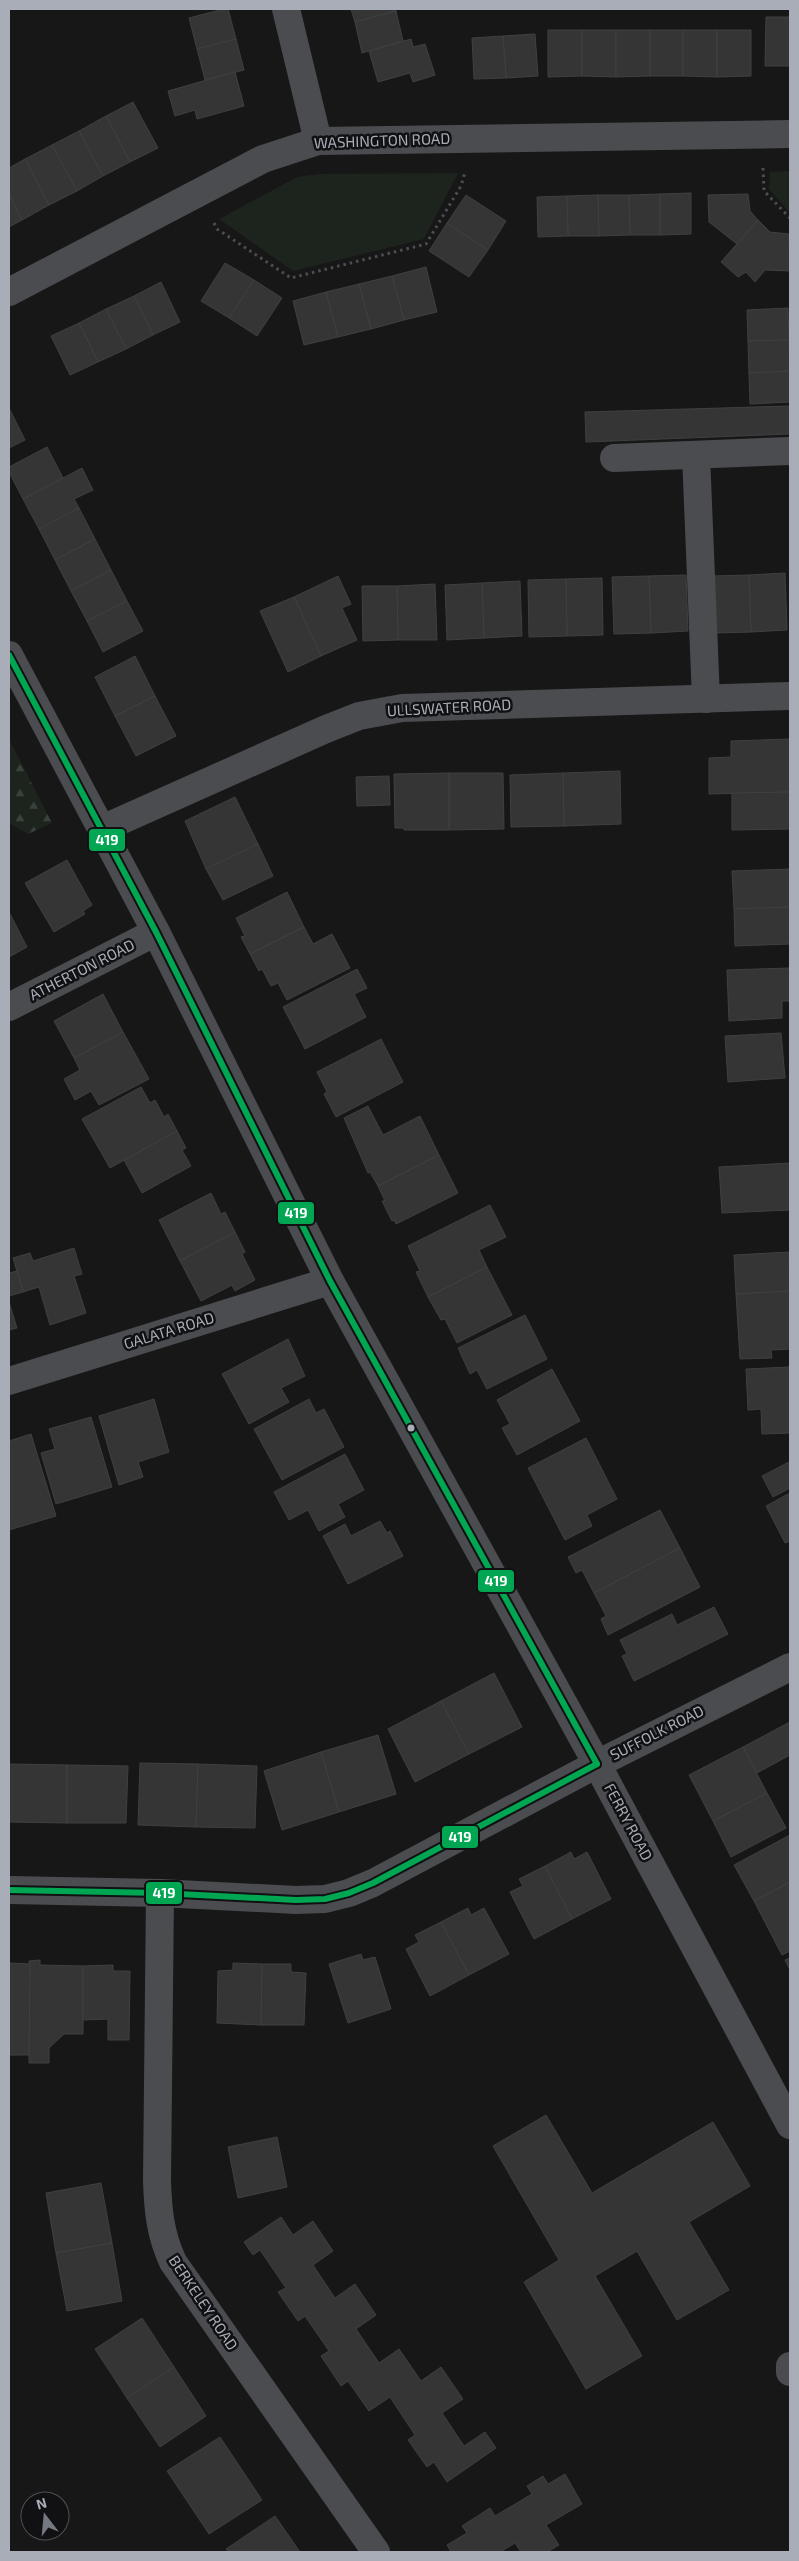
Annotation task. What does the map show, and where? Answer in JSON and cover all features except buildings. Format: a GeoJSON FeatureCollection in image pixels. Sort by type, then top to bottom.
{"type":"FeatureCollection","features":[{"type":"Feature","properties":{"kind":"street"},"geometry":{"type":"LineString","coordinates":[[286,9],[318,141]]}},
{"type":"Feature","properties":{"kind":"street","name":"WASHINGTON ROAD"},"geometry":{"type":"LineString","coordinates":[[9,292],[263,159],[318,141],[790,134]]}},
{"type":"Feature","properties":{"kind":"street"},"geometry":{"type":"LineString","coordinates":[[614,458],[790,451]]}},
{"type":"Feature","properties":{"kind":"street"},"geometry":{"type":"LineString","coordinates":[[696,455],[706,699]]}},
{"type":"Feature","properties":{"kind":"street","name":"FERRY ROAD"},"geometry":{"type":"LineString","coordinates":[[9,655],[156,932],[330,1281],[598,1764],[790,2125]]}},
{"type":"Feature","properties":{"kind":"street","name":"ULLSWATER ROAD"},"geometry":{"type":"LineString","coordinates":[[102,829],[326,729],[380,711],[402,708],[790,696]]}},
{"type":"Feature","properties":{"kind":"street","name":"ATHERTON ROAD"},"geometry":{"type":"LineString","coordinates":[[9,1007],[156,932]]}},
{"type":"Feature","properties":{"kind":"street","name":"GALATA ROAD"},"geometry":{"type":"LineString","coordinates":[[9,1380],[330,1281]]}},
{"type":"Feature","properties":{"kind":"street","name":"SUFFOLK ROAD"},"geometry":{"type":"LineString","coordinates":[[9,1890],[160,1893],[296,1900],[324,1899],[349,1894],[598,1764],[790,1667]]}},
{"type":"Feature","properties":{"kind":"street","name":"BERKELEY ROAD"},"geometry":{"type":"LineString","coordinates":[[160,1893],[156,2181],[158,2219],[164,2241],[173,2262],[376,2552]]}},
{"type":"Feature","properties":{"kind":"street"},"geometry":{"type":"LineString","coordinates":[[790,2366],[790,2372]]}},
{"type":"Feature","properties":{"kind":"path"},"geometry":{"type":"LineString","coordinates":[[762,135],[764,191],[790,218]]}},
{"type":"Feature","properties":{"kind":"path"},"geometry":{"type":"LineString","coordinates":[[199,192],[217,229],[291,278],[426,244],[461,186],[465,172],[464,138]]}},
{"type":"Feature","properties":{"kind":"green space"},"geometry":{"type":"Polygon","coordinates":[[[790,171],[790,213],[769,189],[770,172],[790,171]]]}},
{"type":"Feature","properties":{"kind":"green space"},"geometry":{"type":"Polygon","coordinates":[[[458,173],[424,239],[293,271],[219,219],[297,177],[319,174],[458,173]]]}},
{"type":"Feature","properties":{"kind":"green space"},"geometry":{"type":"Polygon","coordinates":[[[9,739],[52,823],[28,834],[9,823],[9,739]]]}},
{"type":"Feature","properties":{"kind":"transit line","name":"419"},"geometry":{"type":"LineString","coordinates":[[9,655],[156,932],[330,1281],[597,1764]]}},
{"type":"Feature","properties":{"kind":"transit line","name":"419"},"geometry":{"type":"LineString","coordinates":[[9,1890],[160,1893],[296,1900],[325,1899],[349,1893],[373,1883],[597,1764]]}}]}
